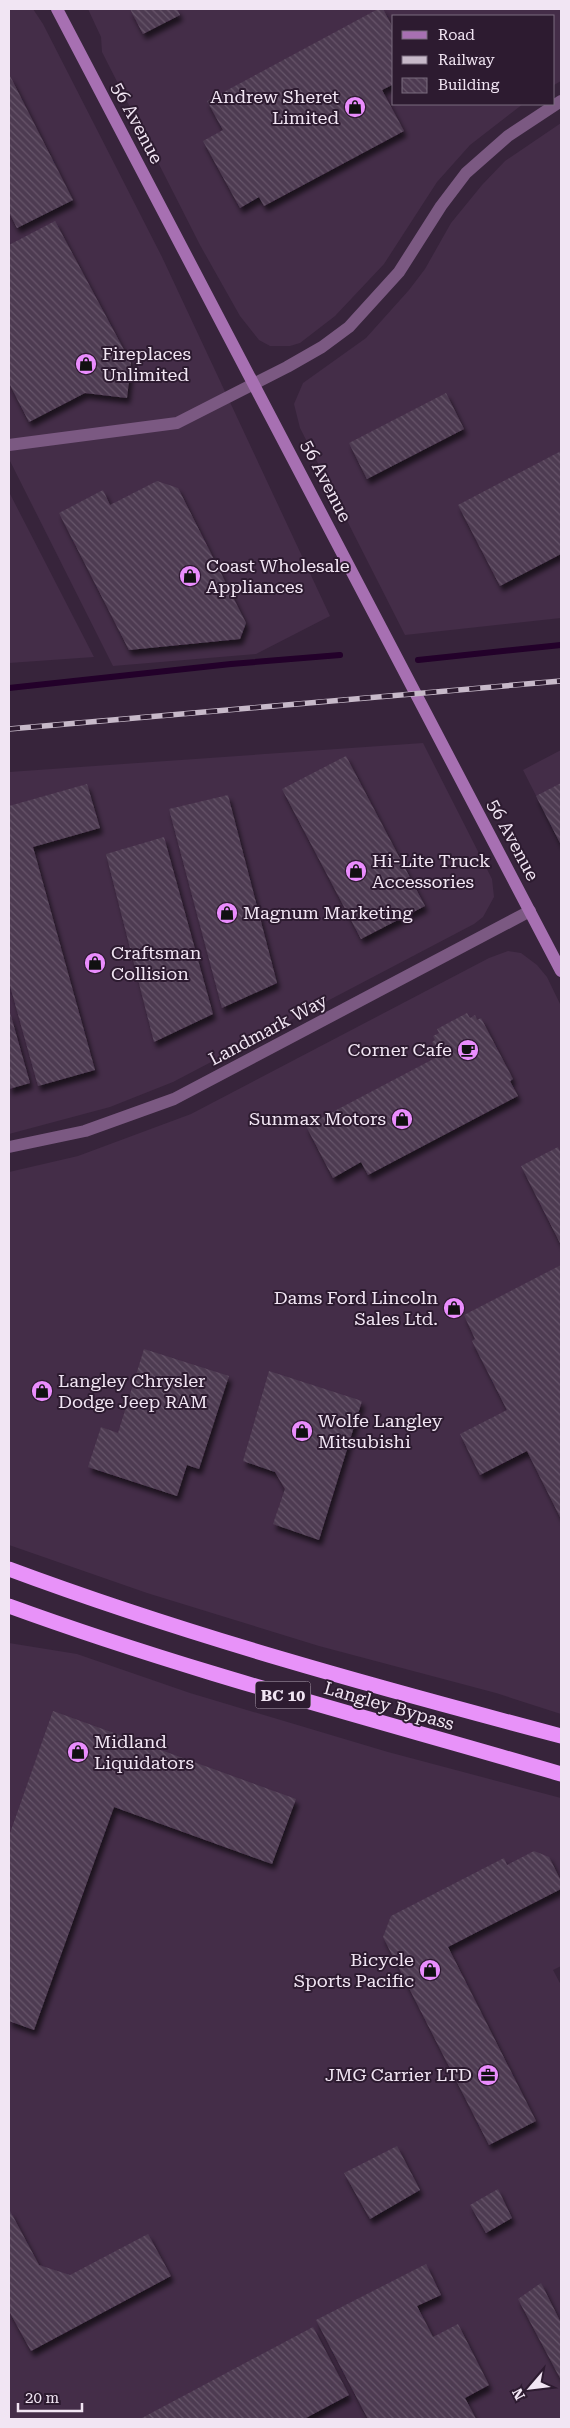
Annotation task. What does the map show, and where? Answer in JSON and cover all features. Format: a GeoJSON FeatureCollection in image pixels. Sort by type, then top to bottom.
{"type":"FeatureCollection","features":[{"type":"Feature","properties":{"kind":"highway","name":"Langley Bypass"},"geometry":{"type":"LineString","coordinates":[[9,1569],[171,1624],[300,1663],[561,1736]]}},
{"type":"Feature","properties":{"kind":"highway","name":"Langley Bypass"},"geometry":{"type":"LineString","coordinates":[[9,1606],[197,1669],[561,1774]]}},
{"type":"Feature","properties":{"kind":"main road","name":"56 Avenue"},"geometry":{"type":"LineString","coordinates":[[57,9],[255,383],[561,971]]}},
{"type":"Feature","properties":{"kind":"street"},"geometry":{"type":"LineString","coordinates":[[9,445],[177,423],[322,347],[349,326],[399,272],[441,206],[466,174],[508,136],[555,105]]}},
{"type":"Feature","properties":{"kind":"street","name":"Landmark Way"},"geometry":{"type":"LineString","coordinates":[[9,1148],[85,1131],[174,1099],[530,911]]}},
{"type":"Feature","properties":{"kind":"shaded area"},"geometry":{"type":"Polygon","coordinates":[[[9,9],[33,9],[43,24],[162,257],[330,616],[256,654],[113,666],[9,459],[9,9]]]}},
{"type":"Feature","properties":{"kind":"shaded area"},"geometry":{"type":"Polygon","coordinates":[[[88,9],[561,9],[561,81],[555,84],[555,15],[392,15],[392,105],[522,105],[470,145],[437,182],[384,264],[335,316],[300,343],[290,346],[270,346],[259,340],[240,316],[200,245],[102,52],[101,37],[88,9]]]}},
{"type":"Feature","properties":{"kind":"shaded area"},"geometry":{"type":"Polygon","coordinates":[[[561,123],[561,618],[405,635],[300,428],[294,404],[303,383],[366,338],[409,290],[425,269],[451,223],[482,185],[505,161],[561,123]]]}},
{"type":"Feature","properties":{"kind":"shaded area"},"geometry":{"type":"Polygon","coordinates":[[[9,492],[94,657],[9,663],[9,492]]]}},
{"type":"Feature","properties":{"kind":"shaded area"},"geometry":{"type":"Polygon","coordinates":[[[423,743],[492,879],[494,897],[483,917],[474,924],[173,1082],[110,1107],[9,1134],[9,772],[423,743]]]}},
{"type":"Feature","properties":{"kind":"shaded area"},"geometry":{"type":"Polygon","coordinates":[[[561,750],[561,845],[523,770],[561,750]]]}},
{"type":"Feature","properties":{"kind":"shaded area"},"geometry":{"type":"Polygon","coordinates":[[[508,951],[521,953],[537,965],[547,977],[561,1006],[561,1714],[496,1693],[319,1646],[147,1593],[9,1545],[9,1172],[78,1156],[191,1114],[489,958],[508,951]]]}},
{"type":"Feature","properties":{"kind":"shaded area"},"geometry":{"type":"Polygon","coordinates":[[[9,1643],[77,1654],[190,1693],[388,1752],[561,1798],[561,1966],[553,1970],[561,1985],[561,2419],[10,2419],[9,1643]]]}},
{"type":"Feature","properties":{"kind":"building"},"geometry":{"type":"Polygon","coordinates":[[[130,9],[177,9],[180,15],[143,34],[130,9]]]}},
{"type":"Feature","properties":{"kind":"building"},"geometry":{"type":"Polygon","coordinates":[[[378,9],[383,9],[392,26],[392,85],[382,90],[404,131],[264,206],[259,197],[240,208],[203,141],[223,130],[207,101],[378,9]]]}},
{"type":"Feature","properties":{"kind":"building"},"geometry":{"type":"Polygon","coordinates":[[[9,74],[73,200],[17,228],[9,212],[9,74]]]}},
{"type":"Feature","properties":{"kind":"building"},"geometry":{"type":"Polygon","coordinates":[[[55,221],[131,363],[127,398],[85,393],[29,422],[9,383],[9,245],[55,221]]]}},
{"type":"Feature","properties":{"kind":"building"},"geometry":{"type":"Polygon","coordinates":[[[446,393],[464,429],[367,479],[349,443],[446,393]]]}},
{"type":"Feature","properties":{"kind":"building"},"geometry":{"type":"Polygon","coordinates":[[[561,451],[561,554],[500,586],[458,505],[561,451]]]}},
{"type":"Feature","properties":{"kind":"building"},"geometry":{"type":"Polygon","coordinates":[[[157,481],[178,488],[246,623],[240,639],[129,650],[59,513],[103,490],[110,505],[157,481]]]}},
{"type":"Feature","properties":{"kind":"building"},"geometry":{"type":"Polygon","coordinates":[[[346,756],[425,906],[361,939],[282,789],[346,756]]]}},
{"type":"Feature","properties":{"kind":"building"},"geometry":{"type":"Polygon","coordinates":[[[561,783],[561,845],[536,796],[561,783]]]}},
{"type":"Feature","properties":{"kind":"building"},"geometry":{"type":"Polygon","coordinates":[[[87,784],[100,828],[33,847],[95,1070],[38,1086],[9,982],[9,806],[87,784]]]}},
{"type":"Feature","properties":{"kind":"building"},"geometry":{"type":"Polygon","coordinates":[[[228,795],[277,983],[222,1008],[169,809],[228,795]]]}},
{"type":"Feature","properties":{"kind":"building"},"geometry":{"type":"Polygon","coordinates":[[[164,837],[213,1014],[154,1042],[106,854],[164,837]]]}},
{"type":"Feature","properties":{"kind":"building"},"geometry":{"type":"Polygon","coordinates":[[[9,1009],[30,1083],[9,1089],[9,1009]]]}},
{"type":"Feature","properties":{"kind":"building"},"geometry":{"type":"Polygon","coordinates":[[[467,1013],[470,1018],[475,1015],[477,1020],[481,1018],[513,1079],[510,1081],[518,1096],[368,1175],[361,1162],[333,1178],[306,1126],[439,1056],[432,1042],[435,1040],[433,1036],[439,1033],[437,1029],[467,1013]]]}},
{"type":"Feature","properties":{"kind":"building"},"geometry":{"type":"Polygon","coordinates":[[[558,1147],[561,1154],[561,1245],[521,1166],[558,1147]]]}},
{"type":"Feature","properties":{"kind":"building"},"geometry":{"type":"Polygon","coordinates":[[[561,1265],[561,1519],[527,1451],[480,1475],[460,1434],[507,1410],[472,1341],[475,1339],[464,1315],[561,1265]]]}},
{"type":"Feature","properties":{"kind":"building"},"geometry":{"type":"Polygon","coordinates":[[[144,1349],[229,1376],[199,1469],[187,1465],[177,1496],[88,1467],[101,1427],[118,1433],[144,1349]]]}},
{"type":"Feature","properties":{"kind":"building","name":"Wolfe Langley Mitsubishi"},"geometry":{"type":"Polygon","coordinates":[[[269,1371],[362,1401],[319,1540],[273,1524],[285,1489],[275,1472],[243,1461],[269,1371]]]}},
{"type":"Feature","properties":{"kind":"building"},"geometry":{"type":"Polygon","coordinates":[[[53,1711],[296,1799],[272,1864],[114,1807],[34,2030],[9,2021],[9,1836],[53,1711]]]}},
{"type":"Feature","properties":{"kind":"building"},"geometry":{"type":"Polygon","coordinates":[[[534,1851],[549,1857],[561,1881],[561,1889],[448,1947],[536,2121],[489,2145],[383,1937],[391,1916],[504,1858],[507,1865],[534,1851]]]}},
{"type":"Feature","properties":{"kind":"building"},"geometry":{"type":"Polygon","coordinates":[[[397,2146],[420,2190],[370,2219],[344,2173],[397,2146]]]}},
{"type":"Feature","properties":{"kind":"building"},"geometry":{"type":"Polygon","coordinates":[[[498,2189],[512,2218],[486,2233],[470,2205],[498,2189]]]}},
{"type":"Feature","properties":{"kind":"building"},"geometry":{"type":"Polygon","coordinates":[[[9,2209],[39,2265],[70,2275],[148,2234],[171,2276],[31,2351],[9,2311],[9,2209]]]}},
{"type":"Feature","properties":{"kind":"building"},"geometry":{"type":"Polygon","coordinates":[[[426,2264],[441,2295],[417,2306],[433,2337],[458,2324],[489,2385],[465,2398],[476,2419],[368,2419],[316,2320],[426,2264]]]}},
{"type":"Feature","properties":{"kind":"building"},"geometry":{"type":"Polygon","coordinates":[[[541,2283],[561,2323],[561,2380],[518,2299],[541,2283]]]}},
{"type":"Feature","properties":{"kind":"building"},"geometry":{"type":"Polygon","coordinates":[[[313,2327],[349,2395],[304,2419],[140,2419],[313,2327]]]}},
{"type":"Feature","properties":{"kind":"waterway"},"geometry":{"type":"LineString","coordinates":[[418,660],[561,645]]}},
{"type":"Feature","properties":{"kind":"waterway"},"geometry":{"type":"LineString","coordinates":[[9,688],[231,664],[340,655]]}},
{"type":"Feature","properties":{"kind":"railway"},"geometry":{"type":"LineString","coordinates":[[9,729],[561,681]]}},
{"type":"Feature","properties":{"kind":"place","name":"Andrew Sheret Limited"},"geometry":{"type":"Point","coordinates":[355,107]}},
{"type":"Feature","properties":{"kind":"place","name":"Fireplaces Unlimited"},"geometry":{"type":"Point","coordinates":[86,364]}},
{"type":"Feature","properties":{"kind":"place","name":"Coast Wholesale Appliances"},"geometry":{"type":"Point","coordinates":[190,576]}},
{"type":"Feature","properties":{"kind":"place","name":"Hi-Lite Truck Accessories"},"geometry":{"type":"Point","coordinates":[356,871]}},
{"type":"Feature","properties":{"kind":"place","name":"Magnum Marketing"},"geometry":{"type":"Point","coordinates":[227,913]}},
{"type":"Feature","properties":{"kind":"place","name":"Craftsman Collision"},"geometry":{"type":"Point","coordinates":[95,963]}},
{"type":"Feature","properties":{"kind":"place","name":"Corner Cafe"},"geometry":{"type":"Point","coordinates":[468,1050]}},
{"type":"Feature","properties":{"kind":"place","name":"Sunmax Motors"},"geometry":{"type":"Point","coordinates":[402,1119]}},
{"type":"Feature","properties":{"kind":"place","name":"Dams Ford Lincoln Sales Ltd."},"geometry":{"type":"Point","coordinates":[454,1308]}},
{"type":"Feature","properties":{"kind":"place","name":"Langley Chrysler Dodge Jeep RAM"},"geometry":{"type":"Point","coordinates":[42,1391]}},
{"type":"Feature","properties":{"kind":"place","name":"Wolfe Langley Mitsubishi"},"geometry":{"type":"Point","coordinates":[302,1431]}},
{"type":"Feature","properties":{"kind":"place","name":"Midland Liquidators"},"geometry":{"type":"Point","coordinates":[78,1752]}},
{"type":"Feature","properties":{"kind":"place","name":"Bicycle Sports Pacific"},"geometry":{"type":"Point","coordinates":[430,1970]}},
{"type":"Feature","properties":{"kind":"place","name":"JMG Carrier LTD"},"geometry":{"type":"Point","coordinates":[488,2075]}}]}
